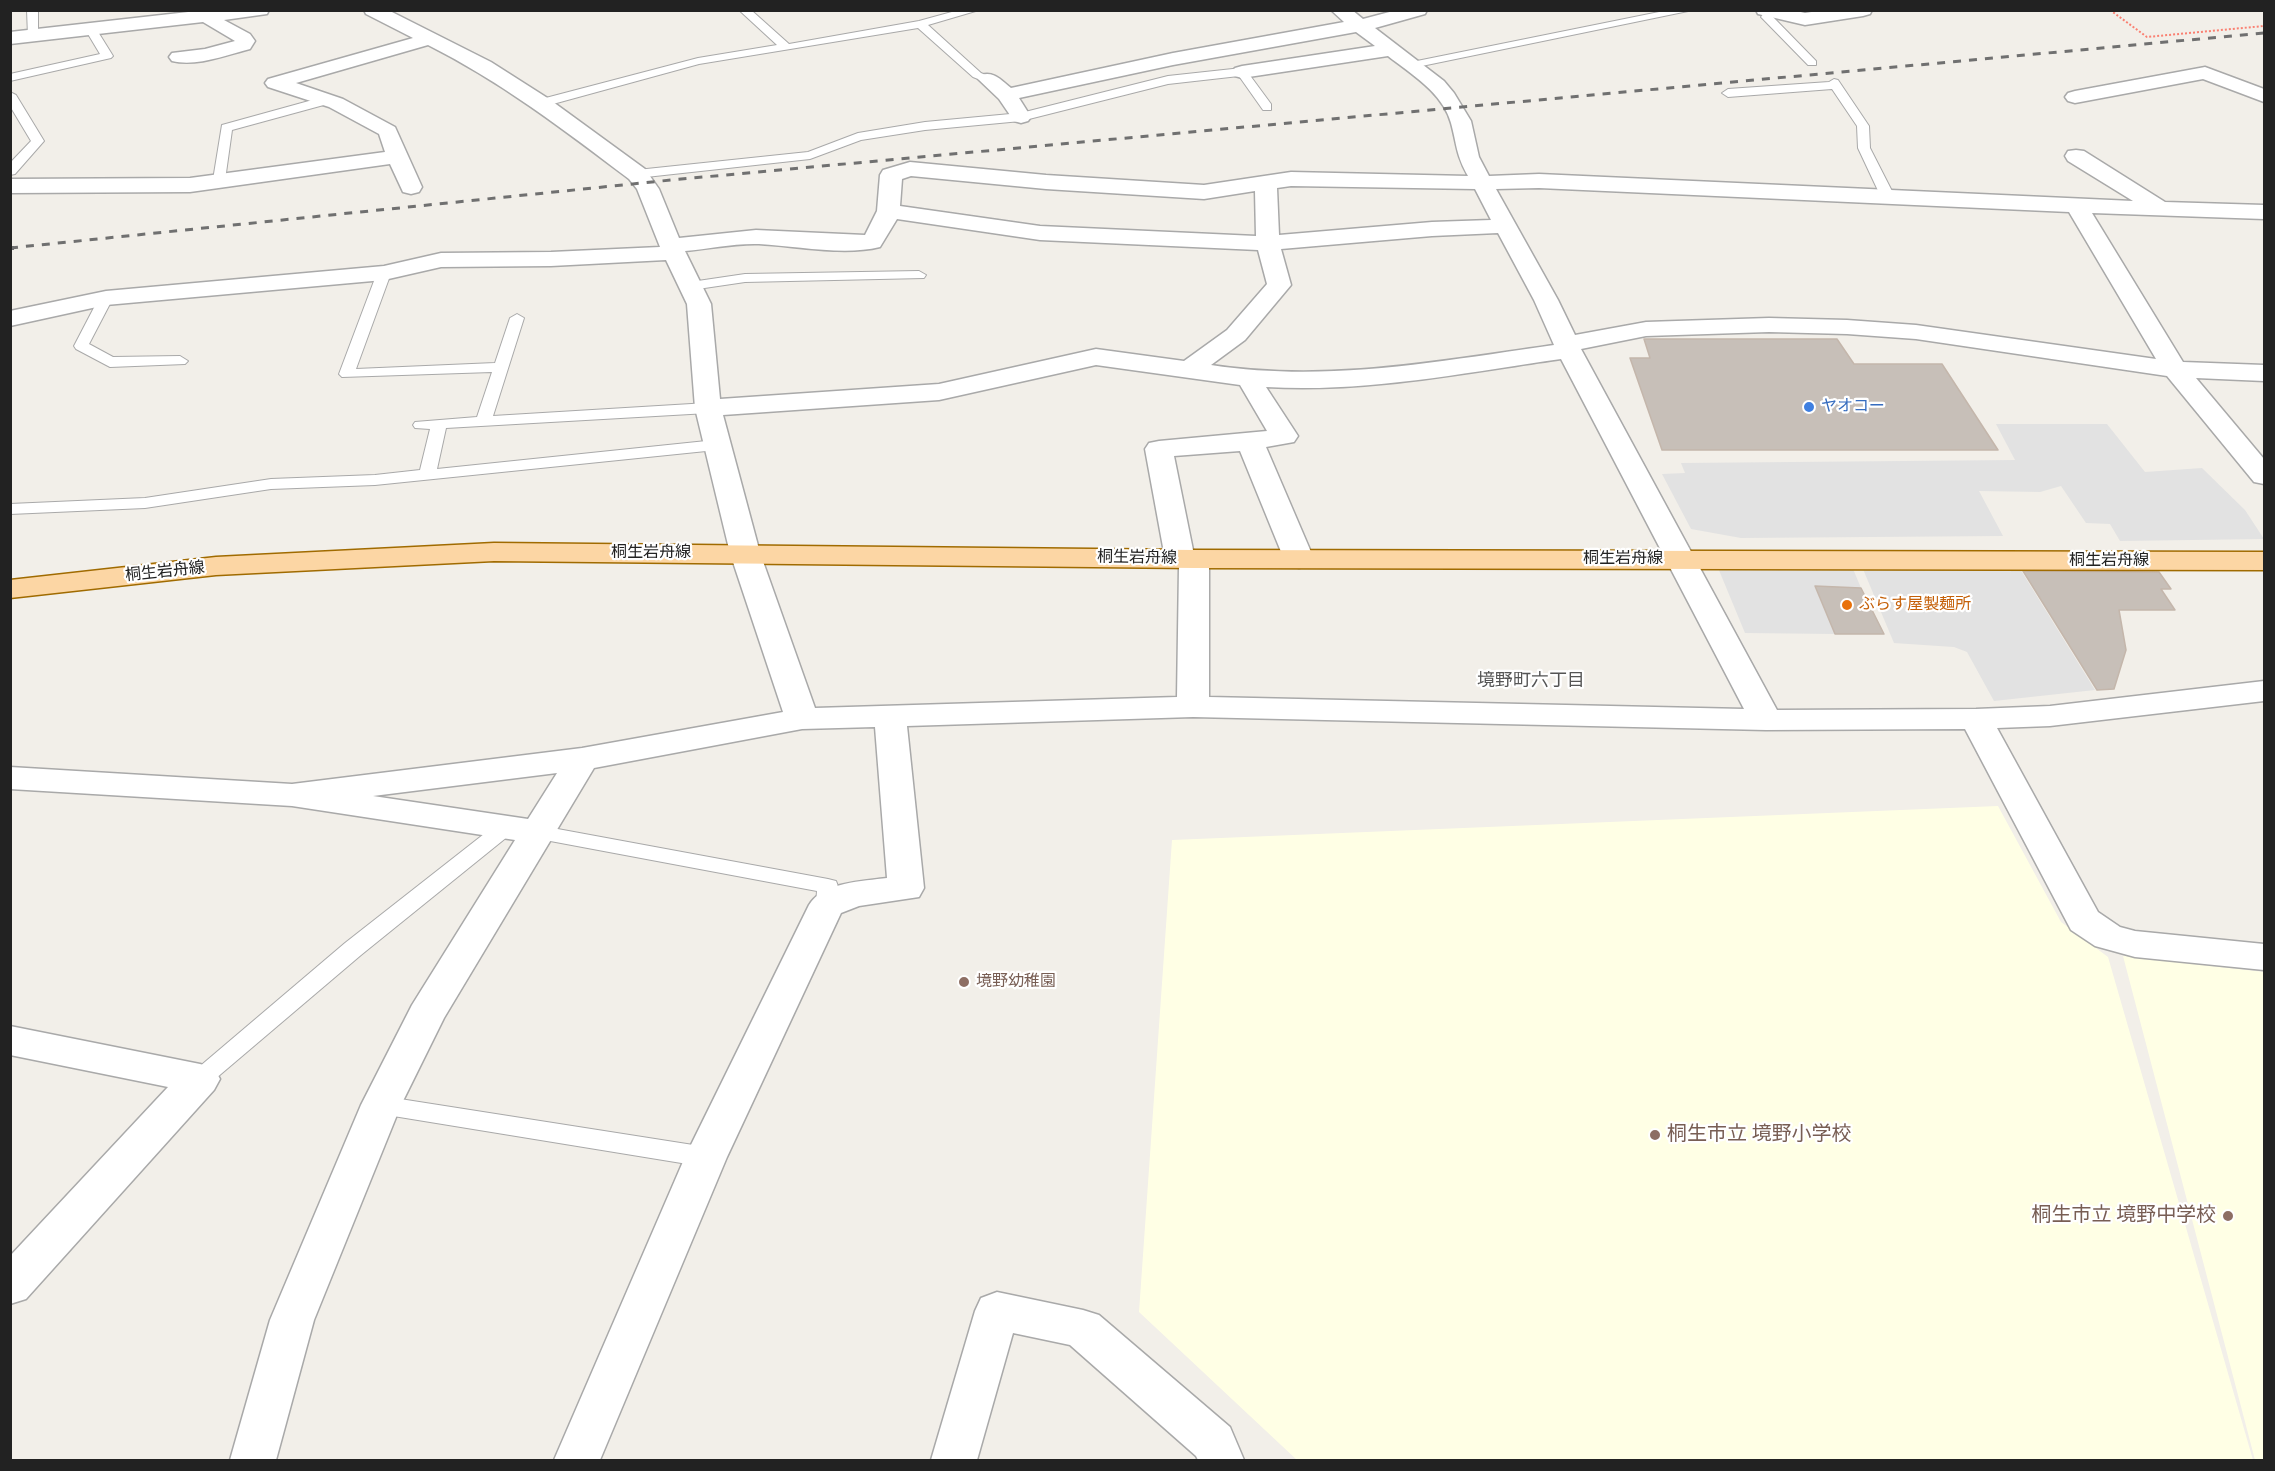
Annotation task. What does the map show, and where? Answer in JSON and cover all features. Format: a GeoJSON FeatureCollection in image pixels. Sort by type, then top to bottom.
{"type":"FeatureCollection","features":[{"type":"Feature","properties":{"kind":"main road","name":"桐生岩舟線"},"geometry":{"type":"LineString","coordinates":[[10,589],[216,566],[376,556],[494,552],[1187,559],[2265,561]]}},
{"type":"Feature","properties":{"kind":"street"},"geometry":{"type":"LineString","coordinates":[[10,38],[260,10]]}},
{"type":"Feature","properties":{"kind":"street"},"geometry":{"type":"LineString","coordinates":[[373,10],[484,66],[542,103],[637,174],[648,189],[673,250],[699,304],[708,408],[716,445],[745,554],[753,569],[801,719]]}},
{"type":"Feature","properties":{"kind":"street"},"geometry":{"type":"LineString","coordinates":[[1340,10],[1437,85],[1459,115],[1465,149],[1481,183],[1546,300],[1568,347],[1679,559],[1766,720]]}},
{"type":"Feature","properties":{"kind":"street"},"geometry":{"type":"LineString","coordinates":[[1007,95],[1173,59],[1360,26],[1418,10]]}},
{"type":"Feature","properties":{"kind":"street"},"geometry":{"type":"LineString","coordinates":[[1768,11],[1805,19],[1863,10]]}},
{"type":"Feature","properties":{"kind":"street"},"geometry":{"type":"LineString","coordinates":[[179,57],[205,55],[243,45],[245,41],[243,38],[212,21],[211,16]]}},
{"type":"Feature","properties":{"kind":"street"},"geometry":{"type":"LineString","coordinates":[[411,187],[388,130],[327,100],[275,82],[430,39]]}},
{"type":"Feature","properties":{"kind":"street"},"geometry":{"type":"LineString","coordinates":[[1242,72],[1390,50]]}},
{"type":"Feature","properties":{"kind":"street"},"geometry":{"type":"LineString","coordinates":[[2075,97],[2205,73],[2265,96]]}},
{"type":"Feature","properties":{"kind":"street"},"geometry":{"type":"LineString","coordinates":[[988,79],[1007,95],[1021,117]]}},
{"type":"Feature","properties":{"kind":"street"},"geometry":{"type":"LineString","coordinates":[[2076,156],[2160,209]]}},
{"type":"Feature","properties":{"kind":"street"},"geometry":{"type":"LineString","coordinates":[[10,186],[190,185],[397,157]]}},
{"type":"Feature","properties":{"kind":"street"},"geometry":{"type":"LineString","coordinates":[[10,319],[106,298],[384,273],[441,260],[551,259],[673,250],[768,237],[828,242],[872,242],[878,235],[889,211],[891,175],[910,169],[1046,182],[1204,192],[1266,182],[1321,179],[1481,183],[1539,181],[2076,206],[2265,212]]}},
{"type":"Feature","properties":{"kind":"street"},"geometry":{"type":"LineString","coordinates":[[1190,369],[1236,335],[1279,285],[1268,243],[1266,182]]}},
{"type":"Feature","properties":{"kind":"street"},"geometry":{"type":"LineString","coordinates":[[2076,206],[2175,369],[2265,476]]}},
{"type":"Feature","properties":{"kind":"street"},"geometry":{"type":"LineString","coordinates":[[889,211],[1040,232],[1268,243],[1432,229],[1505,226]]}},
{"type":"Feature","properties":{"kind":"street"},"geometry":{"type":"LineString","coordinates":[[708,408],[939,392],[1096,357],[1252,378],[1332,380],[1405,374],[1568,347],[1646,329],[1769,325],[1916,332],[2175,369],[2265,373]]}},
{"type":"Feature","properties":{"kind":"street"},"geometry":{"type":"LineString","coordinates":[[1194,707],[1187,559],[1159,449],[1250,442],[1284,436],[1253,388],[1252,378]]}},
{"type":"Feature","properties":{"kind":"street"},"geometry":{"type":"LineString","coordinates":[[1250,442],[1299,559]]}},
{"type":"Feature","properties":{"kind":"street"},"geometry":{"type":"LineString","coordinates":[[292,795],[582,759],[801,719],[1194,707],[1766,720],[1976,719],[2050,716],[2265,691]]}},
{"type":"Feature","properties":{"kind":"street"},"geometry":{"type":"LineString","coordinates":[[577,1461],[706,1157],[827,905],[854,894],[906,888],[890,716]]}},
{"type":"Feature","properties":{"kind":"street"},"geometry":{"type":"LineString","coordinates":[[1976,719],[2084,921],[2109,937],[2135,944],[2265,957]]}},
{"type":"Feature","properties":{"kind":"street"},"geometry":{"type":"LineString","coordinates":[[253,1461],[292,1320],[381,1105],[521,830],[582,759]]}},
{"type":"Feature","properties":{"kind":"street"},"geometry":{"type":"LineString","coordinates":[[10,777],[292,795],[521,830]]}},
{"type":"Feature","properties":{"kind":"street"},"geometry":{"type":"LineString","coordinates":[[10,1040],[200,1079]]}},
{"type":"Feature","properties":{"kind":"street"},"geometry":{"type":"LineString","coordinates":[[10,1286],[200,1079]]}},
{"type":"Feature","properties":{"kind":"street"},"geometry":{"type":"LineString","coordinates":[[954,1461],[997,1311],[1083,1329],[1213,1442],[1221,1461]]}},
{"type":"Feature","properties":{"kind":"lane"},"geometry":{"type":"LineString","coordinates":[[32,10],[34,36]]}},
{"type":"Feature","properties":{"kind":"lane"},"geometry":{"type":"LineString","coordinates":[[744,10],[786,46]]}},
{"type":"Feature","properties":{"kind":"lane"},"geometry":{"type":"LineString","coordinates":[[542,103],[698,61],[920,24],[974,10]]}},
{"type":"Feature","properties":{"kind":"lane"},"geometry":{"type":"LineString","coordinates":[[1412,65],[1688,10]]}},
{"type":"Feature","properties":{"kind":"lane"},"geometry":{"type":"LineString","coordinates":[[1768,11],[1767,17],[1812,63]]}},
{"type":"Feature","properties":{"kind":"lane"},"geometry":{"type":"LineString","coordinates":[[920,24],[977,75],[988,79]]}},
{"type":"Feature","properties":{"kind":"lane"},"geometry":{"type":"LineString","coordinates":[[10,78],[107,56],[91,29]]}},
{"type":"Feature","properties":{"kind":"lane"},"geometry":{"type":"LineString","coordinates":[[637,174],[810,155],[858,137],[1021,117],[1168,80],[1242,72],[1267,107]]}},
{"type":"Feature","properties":{"kind":"lane"},"geometry":{"type":"LineString","coordinates":[[1728,93],[1835,85],[1863,126],[1864,148],[1888,196]]}},
{"type":"Feature","properties":{"kind":"lane"},"geometry":{"type":"LineString","coordinates":[[10,95],[38,141],[10,171]]}},
{"type":"Feature","properties":{"kind":"lane"},"geometry":{"type":"LineString","coordinates":[[219,180],[226,128],[327,100]]}},
{"type":"Feature","properties":{"kind":"lane"},"geometry":{"type":"LineString","coordinates":[[384,273],[347,374],[502,367]]}},
{"type":"Feature","properties":{"kind":"lane"},"geometry":{"type":"LineString","coordinates":[[691,286],[745,278],[919,275]]}},
{"type":"Feature","properties":{"kind":"lane"},"geometry":{"type":"LineString","coordinates":[[106,298],[81,346],[110,362],[180,361]]}},
{"type":"Feature","properties":{"kind":"lane"},"geometry":{"type":"LineString","coordinates":[[484,421],[517,318]]}},
{"type":"Feature","properties":{"kind":"lane"},"geometry":{"type":"LineString","coordinates":[[421,425],[708,408]]}},
{"type":"Feature","properties":{"kind":"lane"},"geometry":{"type":"LineString","coordinates":[[427,474],[439,424]]}},
{"type":"Feature","properties":{"kind":"lane"},"geometry":{"type":"LineString","coordinates":[[10,509],[145,503],[271,484],[375,480],[716,445]]}},
{"type":"Feature","properties":{"kind":"lane"},"geometry":{"type":"LineString","coordinates":[[200,1079],[353,949],[521,830],[828,886],[827,905]]}},
{"type":"Feature","properties":{"kind":"lane"},"geometry":{"type":"LineString","coordinates":[[381,1105],[706,1157]]}},
{"type":"Feature","properties":{"kind":"path"},"geometry":{"type":"LineString","coordinates":[[2110,10],[2147,37],[2265,26]]}},
{"type":"Feature","properties":{"kind":"shaded area"},"geometry":{"type":"Polygon","coordinates":[[[1996,424],[2107,424],[2145,472],[2202,468],[2245,510],[2264,539],[2120,541],[2110,524],[2086,523],[2061,486],[2040,492],[1979,491],[2003,536],[1741,538],[1691,529],[1662,474],[1685,473],[1681,463],[2015,460],[1996,424]]]}},
{"type":"Feature","properties":{"kind":"shaded area"},"geometry":{"type":"Polygon","coordinates":[[[1860,562],[2017,564],[2095,690],[1994,701],[1967,652],[1954,647],[1894,643],[1860,562]]]}},
{"type":"Feature","properties":{"kind":"shaded area"},"geometry":{"type":"Polygon","coordinates":[[[1716,563],[1851,564],[1861,588],[1815,587],[1835,634],[1745,633],[1716,563]]]}},
{"type":"Feature","properties":{"kind":"shaded area","name":"桐生市立 境野小学校"},"geometry":{"type":"Polygon","coordinates":[[[1998,806],[2061,922],[2108,957],[2253,1460],[1297,1460],[1139,1312],[1172,840],[1998,806]]]}},
{"type":"Feature","properties":{"kind":"shaded area","name":"桐生市立 境野中学校"},"geometry":{"type":"Polygon","coordinates":[[[2123,956],[2264,972],[2264,1460],[2255,1460],[2123,956]]]}},
{"type":"Feature","properties":{"kind":"building","name":"ヤオコー"},"geometry":{"type":"Polygon","coordinates":[[[1644,339],[1837,339],[1854,364],[1942,364],[1998,450],[1662,450],[1630,358],[1650,358],[1644,339]]]}},
{"type":"Feature","properties":{"kind":"building"},"geometry":{"type":"Polygon","coordinates":[[[2023,571],[2159,572],[2171,589],[2161,589],[2175,610],[2119,610],[2126,650],[2114,689],[2097,690],[2023,571]]]}},
{"type":"Feature","properties":{"kind":"building"},"geometry":{"type":"Polygon","coordinates":[[[1815,586],[1861,588],[1884,634],[1835,634],[1815,586]]]}},
{"type":"Feature","properties":{"kind":"railway"},"geometry":{"type":"LineString","coordinates":[[14,248],[10,248],[671,180],[2264,33]]}},
{"type":"Feature","properties":{"kind":"place","name":"ヤオコー"},"geometry":{"type":"Point","coordinates":[1809,407]}},
{"type":"Feature","properties":{"kind":"place","name":"ぶらす屋製麺所"},"geometry":{"type":"Point","coordinates":[1847,605]}},
{"type":"Feature","properties":{"kind":"place","name":"境野幼稚園"},"geometry":{"type":"Point","coordinates":[964,982]}},
{"type":"Feature","properties":{"kind":"place","name":"桐生市立 境野小学校"},"geometry":{"type":"Point","coordinates":[1655,1135]}},
{"type":"Feature","properties":{"kind":"place","name":"桐生市立 境野中学校"},"geometry":{"type":"Point","coordinates":[2228,1216]}},
{"type":"Feature","properties":{"kind":"district","name":"境野町六丁目"},"geometry":{"type":"Point","coordinates":[1531,681]}}]}
